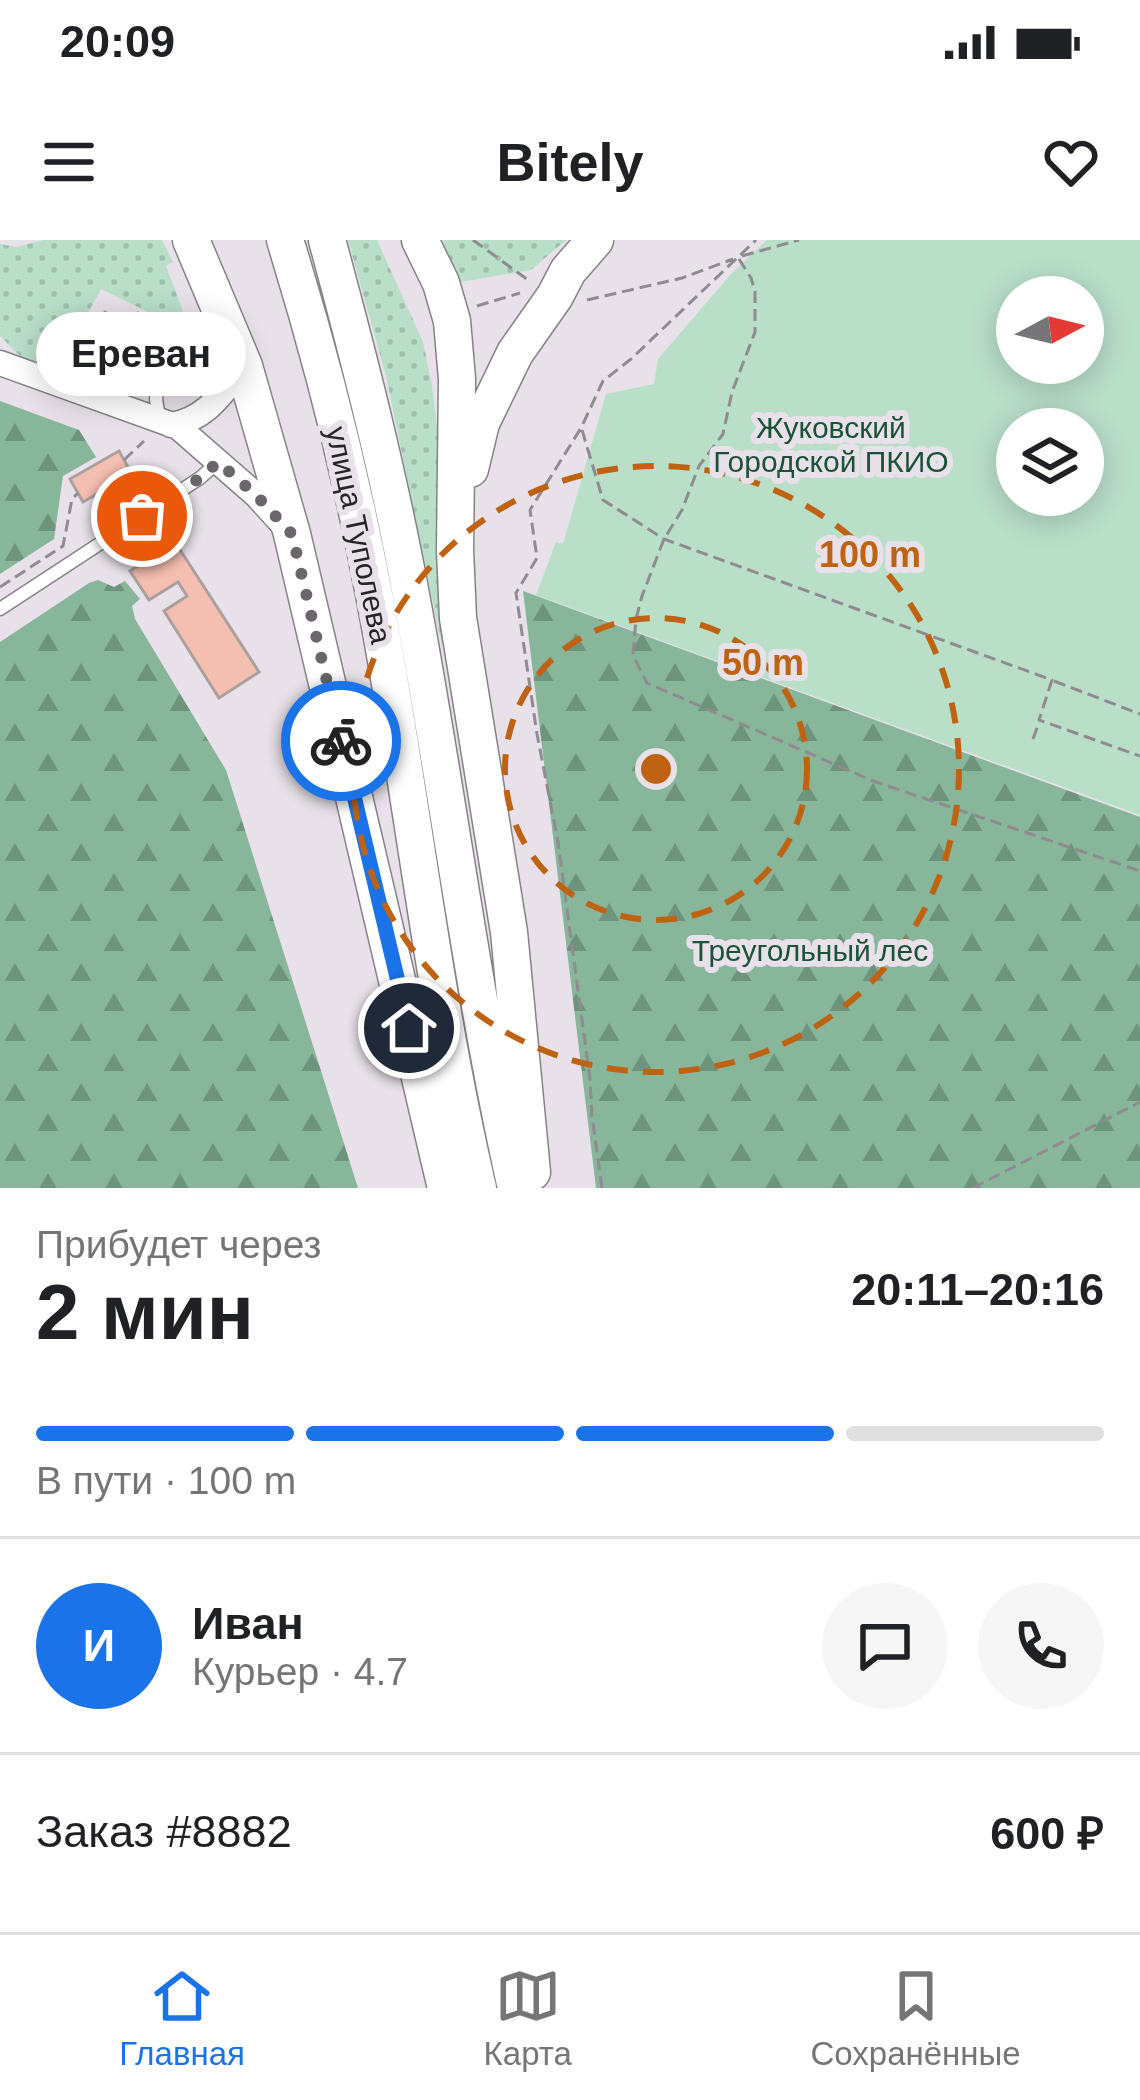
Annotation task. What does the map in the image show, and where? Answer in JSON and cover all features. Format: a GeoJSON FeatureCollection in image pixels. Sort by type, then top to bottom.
{"type":"FeatureCollection","features":[{"type":"Feature","properties":{"kind":"main road","name":"улица Туполева"},"geometry":{"type":"LineString","coordinates":[[191,240],[244,367],[292,534],[446,1188]]}},
{"type":"Feature","properties":{"kind":"main road","name":"улица Туполева"},"geometry":{"type":"LineString","coordinates":[[285,240],[315,336],[371,578],[458,1102],[478,1188]]}},
{"type":"Feature","properties":{"kind":"main road","name":"улица Туполева"},"geometry":{"type":"LineString","coordinates":[[327,240],[382,452],[407,575],[496,1099],[516,1188]]}},
{"type":"Feature","properties":{"kind":"main road"},"geometry":{"type":"LineString","coordinates":[[420,240],[441,283],[452,321],[457,380],[458,618],[509,932],[534,1188]]}},
{"type":"Feature","properties":{"kind":"main road"},"geometry":{"type":"LineString","coordinates":[[455,550],[481,423],[547,292],[595,240]]}},
{"type":"Feature","properties":{"kind":"street"},"geometry":{"type":"LineString","coordinates":[[0,352],[34,376]]}},
{"type":"Feature","properties":{"kind":"street"},"geometry":{"type":"LineString","coordinates":[[0,363],[178,428],[292,534]]}},
{"type":"Feature","properties":{"kind":"street"},"geometry":{"type":"LineString","coordinates":[[165,422],[194,419],[206,412],[244,367]]}},
{"type":"Feature","properties":{"kind":"lane"},"geometry":{"type":"LineString","coordinates":[[62,384],[80,374],[112,327]]}},
{"type":"Feature","properties":{"kind":"lane"},"geometry":{"type":"LineString","coordinates":[[152,339],[164,346],[156,399],[165,422]]}},
{"type":"Feature","properties":{"kind":"lane"},"geometry":{"type":"LineString","coordinates":[[0,609],[218,462]]}},
{"type":"Feature","properties":{"kind":"path"},"geometry":{"type":"LineString","coordinates":[[473,240],[547,292],[586,301],[682,278],[800,240]]}},
{"type":"Feature","properties":{"kind":"path"},"geometry":{"type":"LineString","coordinates":[[602,1188],[558,842],[516,593],[537,558],[530,510],[581,428],[603,381],[756,240]]}},
{"type":"Feature","properties":{"kind":"path"},"geometry":{"type":"LineString","coordinates":[[738,257],[751,278],[757,323],[732,392],[723,434],[699,466],[682,510],[664,539],[636,619],[633,655],[647,683],[873,781],[1140,872]]}},
{"type":"Feature","properties":{"kind":"path"},"geometry":{"type":"LineString","coordinates":[[466,308],[547,292]]}},
{"type":"Feature","properties":{"kind":"path"},"geometry":{"type":"LineString","coordinates":[[581,428],[603,500],[664,539],[1140,714]]}},
{"type":"Feature","properties":{"kind":"path"},"geometry":{"type":"LineString","coordinates":[[0,587],[62,546],[72,500],[78,493]]}},
{"type":"Feature","properties":{"kind":"path"},"geometry":{"type":"LineString","coordinates":[[1033,739],[1052,680]]}},
{"type":"Feature","properties":{"kind":"path"},"geometry":{"type":"LineString","coordinates":[[1040,720],[1140,756]]}},
{"type":"Feature","properties":{"kind":"path"},"geometry":{"type":"LineString","coordinates":[[973,1188],[1140,1102]]}},
{"type":"Feature","properties":{"kind":"green space"},"geometry":{"type":"Polygon","coordinates":[[[43,240],[162,240],[173,262],[166,266],[202,362],[189,367],[183,363],[177,342],[181,328],[101,289],[60,364],[46,371],[21,357],[0,336],[0,244],[17,247],[43,240]]]}},
{"type":"Feature","properties":{"kind":"green space"},"geometry":{"type":"Polygon","coordinates":[[[348,240],[377,240],[423,342],[440,452],[442,646],[386,376],[348,240]]]}},
{"type":"Feature","properties":{"kind":"green space"},"geometry":{"type":"Polygon","coordinates":[[[443,240],[566,240],[531,270],[460,282],[443,240]]]}},
{"type":"Feature","properties":{"kind":"green space","name":"Жуковский Городской ПКИО"},"geometry":{"type":"Polygon","coordinates":[[[767,240],[1140,240],[1140,815],[536,595],[556,542],[563,544],[606,394],[654,384],[658,359],[767,240]]]}},
{"type":"Feature","properties":{"kind":"green space"},"geometry":{"type":"Polygon","coordinates":[[[0,401],[79,430],[96,457],[63,476],[54,539],[0,574],[0,401]]]}},
{"type":"Feature","properties":{"kind":"green space"},"geometry":{"type":"Polygon","coordinates":[[[98,580],[114,587],[125,581],[140,599],[132,606],[135,619],[226,770],[358,1188],[0,1188],[0,642],[98,580]]]}},
{"type":"Feature","properties":{"kind":"green space","name":"Треугольный лес"},"geometry":{"type":"Polygon","coordinates":[[[523,591],[1140,817],[1140,1188],[596,1188],[523,591]]]}},
{"type":"Feature","properties":{"kind":"building"},"geometry":{"type":"Polygon","coordinates":[[[105,312],[132,325],[138,313],[159,323],[141,360],[119,349],[127,334],[100,322],[105,312]]]}},
{"type":"Feature","properties":{"kind":"building"},"geometry":{"type":"Polygon","coordinates":[[[119,451],[132,474],[83,502],[70,479],[119,451]]]}},
{"type":"Feature","properties":{"kind":"building"},"geometry":{"type":"Polygon","coordinates":[[[175,542],[259,672],[219,698],[164,611],[187,596],[178,582],[149,600],[130,571],[175,542]]]}},
{"type":"Feature","properties":{"kind":"way so far"},"geometry":{"type":"LineString","coordinates":[[142,516],[218,462],[292,534],[341,741]]}},
{"type":"Feature","properties":{"kind":"place","name":"Ереван"},"geometry":{"type":"Point","coordinates":[142,516]}},
{"type":"Feature","properties":{"kind":"route"},"geometry":{"type":"LineString","coordinates":[[341,741],[409,1028]]}}]}
